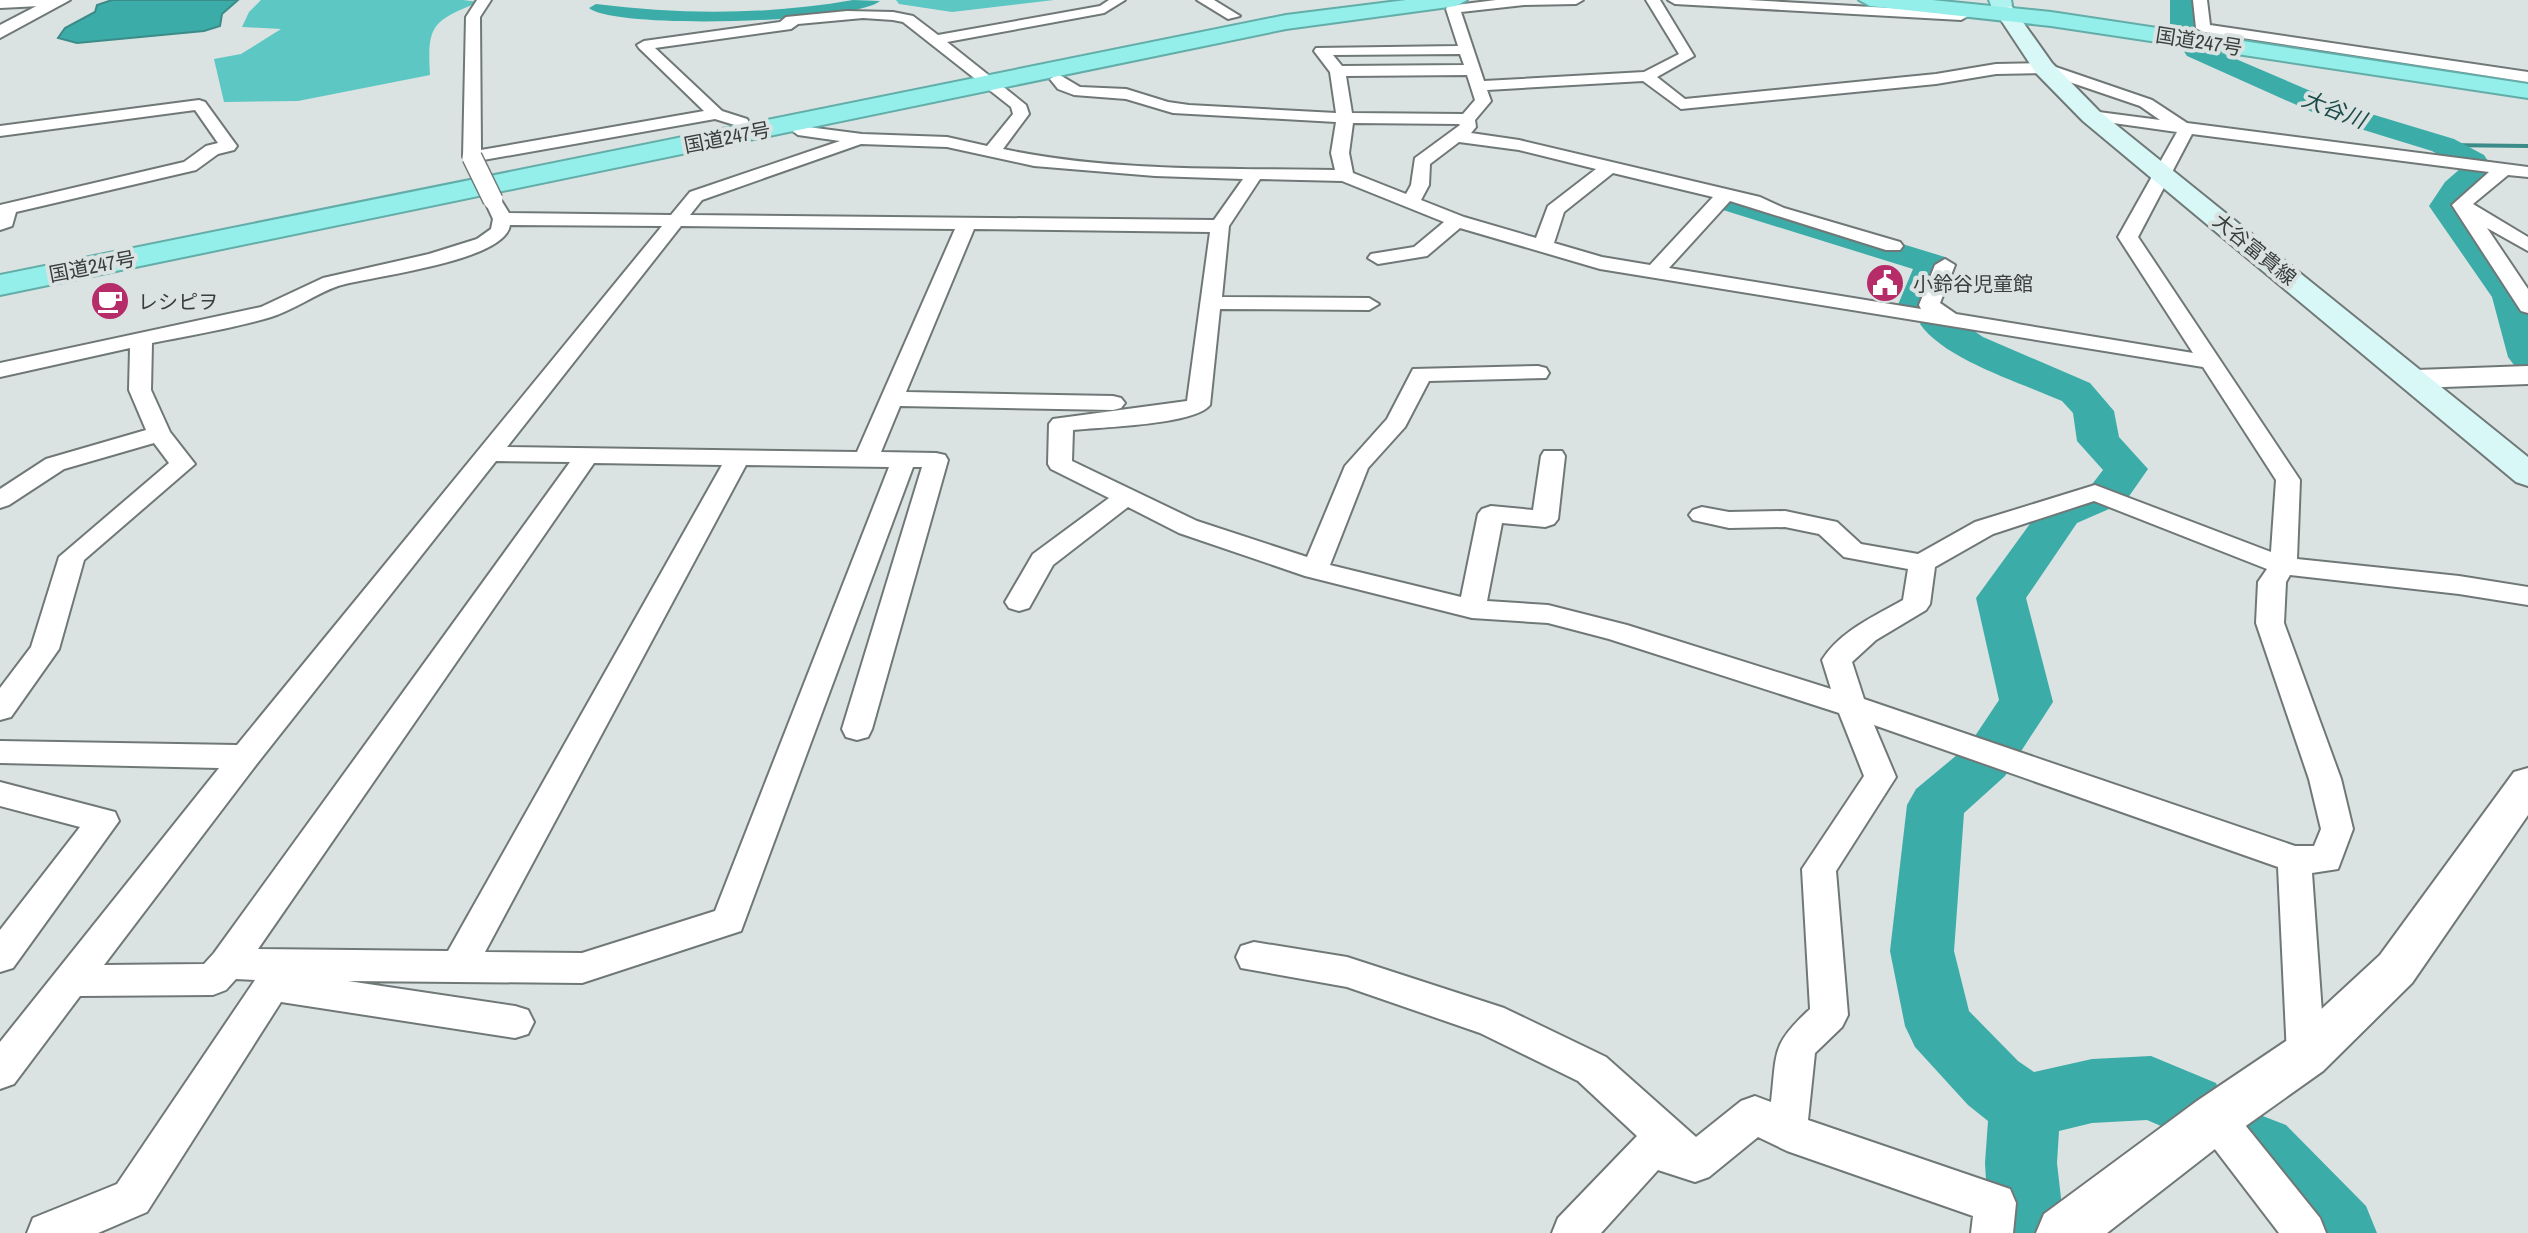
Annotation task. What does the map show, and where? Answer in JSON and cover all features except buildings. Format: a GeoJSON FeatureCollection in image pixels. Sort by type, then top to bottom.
{"type":"FeatureCollection","features":[{"type":"Feature","properties":{"kind":"highway","name":"国道247号"},"geometry":{"type":"LineString","coordinates":[[0,274],[741,122],[993,85],[1246,22],[1395,0]]}},
{"type":"Feature","properties":{"kind":"highway","name":"国道247号"},"geometry":{"type":"LineString","coordinates":[[0,285],[993,85],[1286,22],[1456,0]]}},
{"type":"Feature","properties":{"kind":"highway","name":"国道247号"},"geometry":{"type":"LineString","coordinates":[[1870,0],[2002,6],[2528,84]]}},
{"type":"Feature","properties":{"kind":"highway","name":"国道247号"},"geometry":{"type":"LineString","coordinates":[[1954,8],[2002,6],[2528,91]]}},
{"type":"Feature","properties":{"kind":"main road","name":"大谷富貴線"},"geometry":{"type":"LineString","coordinates":[[2002,6],[2044,68],[2091,116],[2416,379],[2528,475]]}},
{"type":"Feature","properties":{"kind":"street"},"geometry":{"type":"LineString","coordinates":[[0,4],[60,0]]}},
{"type":"Feature","properties":{"kind":"street"},"geometry":{"type":"LineString","coordinates":[[0,32],[60,0]]}},
{"type":"Feature","properties":{"kind":"street"},"geometry":{"type":"LineString","coordinates":[[0,370],[267,312],[330,282],[434,259],[484,243],[500,231],[498,210],[472,157],[473,17],[484,0]]}},
{"type":"Feature","properties":{"kind":"street"},"geometry":{"type":"LineString","coordinates":[[935,40],[1104,9],[1118,0]]}},
{"type":"Feature","properties":{"kind":"street"},"geometry":{"type":"LineString","coordinates":[[1204,0],[1233,16]]}},
{"type":"Feature","properties":{"kind":"street"},"geometry":{"type":"LineString","coordinates":[[993,85],[1047,89],[1063,87],[1074,91],[1128,95],[1170,108],[1345,120],[1467,119],[1483,101],[1453,9],[1524,1],[1576,0]]}},
{"type":"Feature","properties":{"kind":"street"},"geometry":{"type":"LineString","coordinates":[[1338,71],[1475,78],[1647,76],[1687,56],[1653,0]]}},
{"type":"Feature","properties":{"kind":"street"},"geometry":{"type":"LineString","coordinates":[[1675,0],[1954,8]]}},
{"type":"Feature","properties":{"kind":"street"},"geometry":{"type":"LineString","coordinates":[[2200,0],[2203,28],[2528,77]]}},
{"type":"Feature","properties":{"kind":"street"},"geometry":{"type":"LineString","coordinates":[[0,13],[23,2]]}},
{"type":"Feature","properties":{"kind":"street"},"geometry":{"type":"LineString","coordinates":[[741,122],[716,114],[644,45],[791,25],[786,21],[869,14],[889,14],[908,19],[1018,105],[1021,114],[993,150]]}},
{"type":"Feature","properties":{"kind":"street"},"geometry":{"type":"LineString","coordinates":[[1345,176],[1340,153],[1345,120],[1338,71],[1321,51],[1467,50]]}},
{"type":"Feature","properties":{"kind":"street"},"geometry":{"type":"LineString","coordinates":[[1647,76],[1681,104],[1936,79],[1996,69],[2044,68],[2146,103],[2186,130]]}},
{"type":"Feature","properties":{"kind":"street"},"geometry":{"type":"LineString","coordinates":[[0,131],[199,105],[228,146],[212,150],[190,166],[7,209],[5,222],[0,224]]}},
{"type":"Feature","properties":{"kind":"street"},"geometry":{"type":"LineString","coordinates":[[472,157],[716,114]]}},
{"type":"Feature","properties":{"kind":"street"},"geometry":{"type":"LineString","coordinates":[[2091,116],[2528,172]]}},
{"type":"Feature","properties":{"kind":"street"},"geometry":{"type":"LineString","coordinates":[[1410,203],[1420,185],[1421,162],[1468,127],[1467,119]]}},
{"type":"Feature","properties":{"kind":"street"},"geometry":{"type":"LineString","coordinates":[[791,124],[804,131],[862,139],[947,142],[1034,161],[1254,175],[1345,176],[1457,221],[1600,263],[2210,362]]}},
{"type":"Feature","properties":{"kind":"street"},"geometry":{"type":"LineString","coordinates":[[1198,405],[1181,411],[1061,424],[1060,464],[1188,527],[1315,570],[1472,609],[1548,614],[1617,632],[1851,706],[2294,859],[2326,860],[2337,829],[2325,779],[2270,623],[2272,582],[2283,566],[2288,480],[2128,237],[2186,130]]}},
{"type":"Feature","properties":{"kind":"street"},"geometry":{"type":"LineString","coordinates":[[1456,136],[1519,145],[1754,201],[1777,212],[1893,246]]}},
{"type":"Feature","properties":{"kind":"street"},"geometry":{"type":"LineString","coordinates":[[0,1072],[245,757],[696,196],[862,139]]}},
{"type":"Feature","properties":{"kind":"street"},"geometry":{"type":"LineString","coordinates":[[1543,247],[1555,210],[1610,166]]}},
{"type":"Feature","properties":{"kind":"street"},"geometry":{"type":"LineString","coordinates":[[2461,205],[2503,170]]}},
{"type":"Feature","properties":{"kind":"street"},"geometry":{"type":"LineString","coordinates":[[1198,405],[1220,226],[1254,175]]}},
{"type":"Feature","properties":{"kind":"street"},"geometry":{"type":"LineString","coordinates":[[1654,273],[1725,195]]}},
{"type":"Feature","properties":{"kind":"street"},"geometry":{"type":"LineString","coordinates":[[2461,205],[2528,245]]}},
{"type":"Feature","properties":{"kind":"street"},"geometry":{"type":"LineString","coordinates":[[2461,205],[2528,307]]}},
{"type":"Feature","properties":{"kind":"street"},"geometry":{"type":"LineString","coordinates":[[498,210],[676,219],[1220,226]]}},
{"type":"Feature","properties":{"kind":"street"},"geometry":{"type":"LineString","coordinates":[[1378,258],[1420,252],[1457,221]]}},
{"type":"Feature","properties":{"kind":"street"},"geometry":{"type":"LineString","coordinates":[[866,459],[967,223]]}},
{"type":"Feature","properties":{"kind":"street"},"geometry":{"type":"LineString","coordinates":[[1945,265],[1929,305],[1950,320]]}},
{"type":"Feature","properties":{"kind":"street"},"geometry":{"type":"LineString","coordinates":[[1211,303],[1369,304]]}},
{"type":"Feature","properties":{"kind":"street"},"geometry":{"type":"LineString","coordinates":[[0,709],[45,649],[72,557],[183,464],[159,434],[140,390],[141,338]]}},
{"type":"Feature","properties":{"kind":"street"},"geometry":{"type":"LineString","coordinates":[[1315,570],[1357,466],[1397,422],[1421,374],[1538,373]]}},
{"type":"Feature","properties":{"kind":"street"},"geometry":{"type":"LineString","coordinates":[[2416,379],[2528,375]]}},
{"type":"Feature","properties":{"kind":"street"},"geometry":{"type":"LineString","coordinates":[[890,399],[1198,405]]}},
{"type":"Feature","properties":{"kind":"street"},"geometry":{"type":"LineString","coordinates":[[0,500],[55,464],[159,434]]}},
{"type":"Feature","properties":{"kind":"street"},"geometry":{"type":"LineString","coordinates":[[488,454],[936,460],[857,729]]}},
{"type":"Feature","properties":{"kind":"street"},"geometry":{"type":"LineString","coordinates":[[1472,609],[1491,514],[1545,519],[1553,456]]}},
{"type":"Feature","properties":{"kind":"street"},"geometry":{"type":"LineString","coordinates":[[71,981],[213,979],[227,964],[586,457]]}},
{"type":"Feature","properties":{"kind":"street"},"geometry":{"type":"LineString","coordinates":[[459,966],[738,458]]}},
{"type":"Feature","properties":{"kind":"street"},"geometry":{"type":"LineString","coordinates":[[278,975],[459,966],[582,968],[729,921],[904,460]]}},
{"type":"Feature","properties":{"kind":"street"},"geometry":{"type":"LineString","coordinates":[[1702,515],[1729,520],[1785,519],[1828,528],[1853,551],[1922,563],[1984,528],[2095,493],[2283,566],[2459,585],[2528,596]]}},
{"type":"Feature","properties":{"kind":"street"},"geometry":{"type":"LineString","coordinates":[[1019,602],[1042,560],[1126,497]]}},
{"type":"Feature","properties":{"kind":"street"},"geometry":{"type":"LineString","coordinates":[[1787,1132],[1797,1046],[1829,1015],[1819,869],[1880,777],[1851,706],[1837,660],[1866,633],[1916,604],[1922,563]]}},
{"type":"Feature","properties":{"kind":"street"},"geometry":{"type":"LineString","coordinates":[[0,752],[245,757]]}},
{"type":"Feature","properties":{"kind":"street"},"geometry":{"type":"LineString","coordinates":[[2063,1233],[2215,1118],[2306,1055],[2396,969],[2528,783]]}},
{"type":"Feature","properties":{"kind":"street"},"geometry":{"type":"LineString","coordinates":[[0,794],[103,821],[0,957]]}},
{"type":"Feature","properties":{"kind":"street"},"geometry":{"type":"LineString","coordinates":[[2294,859],[2306,1055]]}},
{"type":"Feature","properties":{"kind":"street"},"geometry":{"type":"LineString","coordinates":[[1254,957],[1347,972],[1491,1020],[1592,1069],[1695,1163]]}},
{"type":"Feature","properties":{"kind":"street"},"geometry":{"type":"LineString","coordinates":[[227,964],[515,1022]]}},
{"type":"Feature","properties":{"kind":"street"},"geometry":{"type":"LineString","coordinates":[[48,1233],[132,1198],[278,975]]}},
{"type":"Feature","properties":{"kind":"street"},"geometry":{"type":"LineString","coordinates":[[1695,1163],[1755,1114],[1787,1132],[1995,1203],[1992,1233]]}},
{"type":"Feature","properties":{"kind":"street"},"geometry":{"type":"LineString","coordinates":[[2215,1118],[2305,1233]]}},
{"type":"Feature","properties":{"kind":"street"},"geometry":{"type":"LineString","coordinates":[[1573,1233],[1651,1149],[1695,1163]]}},
{"type":"Feature","properties":{"kind":"shaded area"},"geometry":{"type":"Polygon","coordinates":[[[112,0],[238,0],[222,14],[220,26],[204,31],[77,43],[58,38],[65,28],[95,12],[97,5],[112,0]]]}},
{"type":"Feature","properties":{"kind":"shaded area"},"geometry":{"type":"Polygon","coordinates":[[[261,0],[479,2],[451,14],[436,27],[430,45],[430,75],[298,101],[224,102],[214,59],[241,54],[281,29],[242,27],[249,12],[261,0]]]}},
{"type":"Feature","properties":{"kind":"shaded area"},"geometry":{"type":"Polygon","coordinates":[[[896,0],[1054,0],[952,12],[899,4],[896,0]]]}},
{"type":"Feature","properties":{"kind":"waterway","name":"大谷川"},"geometry":{"type":"LineString","coordinates":[[2182,0],[2183,24]]}},
{"type":"Feature","properties":{"kind":"waterway"},"geometry":{"type":"LineString","coordinates":[[596,8],[667,16],[735,17],[803,12],[873,1]]}},
{"type":"Feature","properties":{"kind":"waterway","name":"大谷川"},"geometry":{"type":"LineString","coordinates":[[2196,50],[2338,113],[2443,145],[2473,162]]}},
{"type":"Feature","properties":{"kind":"waterway"},"geometry":{"type":"LineString","coordinates":[[2443,145],[2528,146]]}},
{"type":"Feature","properties":{"kind":"waterway","name":"大谷川"},"geometry":{"type":"LineString","coordinates":[[2478,170],[2456,189],[2445,206],[2510,297],[2528,357]]}},
{"type":"Feature","properties":{"kind":"waterway"},"geometry":{"type":"LineString","coordinates":[[1735,203],[1933,264],[1916,307],[1926,311]]}},
{"type":"Feature","properties":{"kind":"waterway"},"geometry":{"type":"LineString","coordinates":[[1939,324],[1969,345],[2076,392],[2093,411],[2098,441],[2126,469],[2109,492]]}},
{"type":"Feature","properties":{"kind":"waterway"},"geometry":{"type":"LineString","coordinates":[[1994,750],[2026,702],[2001,598],[2061,513],[2093,500]]}},
{"type":"Feature","properties":{"kind":"waterway"},"geometry":{"type":"LineString","coordinates":[[1985,761],[1936,805],[1922,951],[1939,1026],[1993,1083],[2025,1107]]}},
{"type":"Feature","properties":{"kind":"waterway","name":"大谷川"},"geometry":{"type":"LineString","coordinates":[[2025,1107],[2092,1091],[2151,1088],[2191,1106]]}},
{"type":"Feature","properties":{"kind":"waterway","name":"大谷川"},"geometry":{"type":"LineString","coordinates":[[2025,1107],[2021,1163],[2027,1233]]}},
{"type":"Feature","properties":{"kind":"waterway","name":"大谷川"},"geometry":{"type":"LineString","coordinates":[[2260,1149],[2339,1233]]}},
{"type":"Feature","properties":{"kind":"place","name":"小鈴谷児童館"},"geometry":{"type":"Point","coordinates":[1885,283]}},
{"type":"Feature","properties":{"kind":"place","name":"レシピヲ"},"geometry":{"type":"Point","coordinates":[110,301]}}]}
